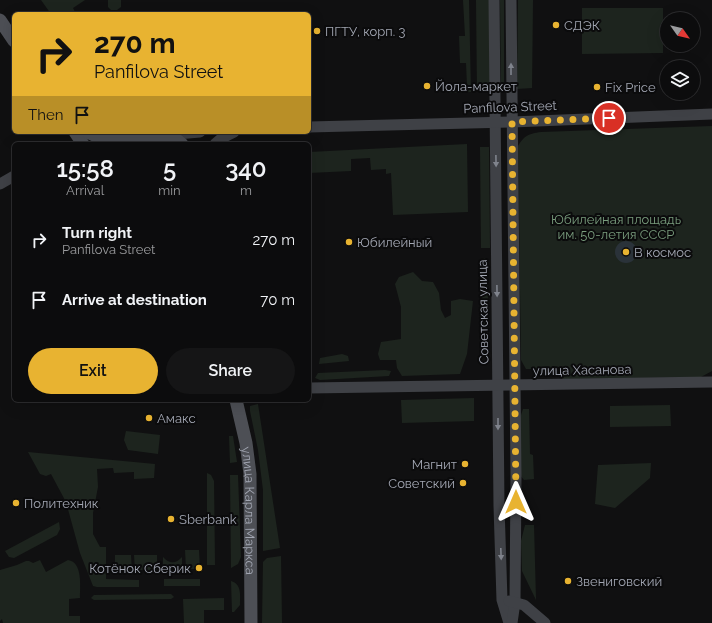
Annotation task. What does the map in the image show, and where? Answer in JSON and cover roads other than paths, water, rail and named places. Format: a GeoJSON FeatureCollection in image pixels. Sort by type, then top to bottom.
{"type":"FeatureCollection","features":[{"type":"Feature","properties":{"kind":"main road"},"geometry":{"type":"LineString","coordinates":[[0,20],[12,38]]}},
{"type":"Feature","properties":{"kind":"main road"},"geometry":{"type":"LineString","coordinates":[[81,139],[113,140],[163,135],[173,138],[179,142]]}},
{"type":"Feature","properties":{"kind":"main road"},"geometry":{"type":"LineString","coordinates":[[130,142],[140,137]]}},
{"type":"Feature","properties":{"kind":"main road","name":"улица Карла Маркса"},"geometry":{"type":"LineString","coordinates":[[236,402],[246,443],[250,474],[251,623]]}},
{"type":"Feature","properties":{"kind":"street","name":"Советская улица"},"geometry":{"type":"LineString","coordinates":[[494,0],[499,506],[502,600],[509,623]]}},
{"type":"Feature","properties":{"kind":"street"},"geometry":{"type":"LineString","coordinates":[[511,0],[515,385],[515,602],[512,623]]}},
{"type":"Feature","properties":{"kind":"street","name":"Panfilova Street"},"geometry":{"type":"LineString","coordinates":[[311,127],[512,122],[712,114]]}},
{"type":"Feature","properties":{"kind":"street"},"geometry":{"type":"LineString","coordinates":[[163,135],[175,134]]}},
{"type":"Feature","properties":{"kind":"street"},"geometry":{"type":"LineString","coordinates":[[218,142],[231,134]]}},
{"type":"Feature","properties":{"kind":"street"},"geometry":{"type":"LineString","coordinates":[[0,184],[12,177]]}},
{"type":"Feature","properties":{"kind":"street","name":"улица Хасанова"},"geometry":{"type":"LineString","coordinates":[[311,388],[712,382]]}},
{"type":"Feature","properties":{"kind":"street"},"geometry":{"type":"LineString","coordinates":[[502,600],[524,605],[545,623]]}},
{"type":"Feature","properties":{"kind":"place","name":"СДЭК"},"geometry":{"type":"Point","coordinates":[556,25]}},
{"type":"Feature","properties":{"kind":"place","name":"ПГТУ, корп. 3"},"geometry":{"type":"Point","coordinates":[317,31]}},
{"type":"Feature","properties":{"kind":"place","name":"Йола-маркет"},"geometry":{"type":"Point","coordinates":[427,86]}},
{"type":"Feature","properties":{"kind":"place","name":"Fix Price"},"geometry":{"type":"Point","coordinates":[597,87]}},
{"type":"Feature","properties":{"kind":"place","name":"Юбилейный"},"geometry":{"type":"Point","coordinates":[349,242]}},
{"type":"Feature","properties":{"kind":"place","name":"В космос"},"geometry":{"type":"Point","coordinates":[626,252]}},
{"type":"Feature","properties":{"kind":"place","name":"Амакс"},"geometry":{"type":"Point","coordinates":[149,418]}},
{"type":"Feature","properties":{"kind":"place","name":"Магнит"},"geometry":{"type":"Point","coordinates":[465,464]}},
{"type":"Feature","properties":{"kind":"place","name":"Советский"},"geometry":{"type":"Point","coordinates":[463,483]}},
{"type":"Feature","properties":{"kind":"place","name":"Политехник"},"geometry":{"type":"Point","coordinates":[16,503]}},
{"type":"Feature","properties":{"kind":"place","name":"Sberbank"},"geometry":{"type":"Point","coordinates":[171,519]}},
{"type":"Feature","properties":{"kind":"place","name":"Котёнок Сберик"},"geometry":{"type":"Point","coordinates":[199,568]}},
{"type":"Feature","properties":{"kind":"place","name":"Звениговский"},"geometry":{"type":"Point","coordinates":[568,581]}},
{"type":"Feature","properties":{"kind":"park label","name":"Юбилейная площадь им. 50-летия СССР"},"geometry":{"type":"Point","coordinates":[616,226]}}]}
